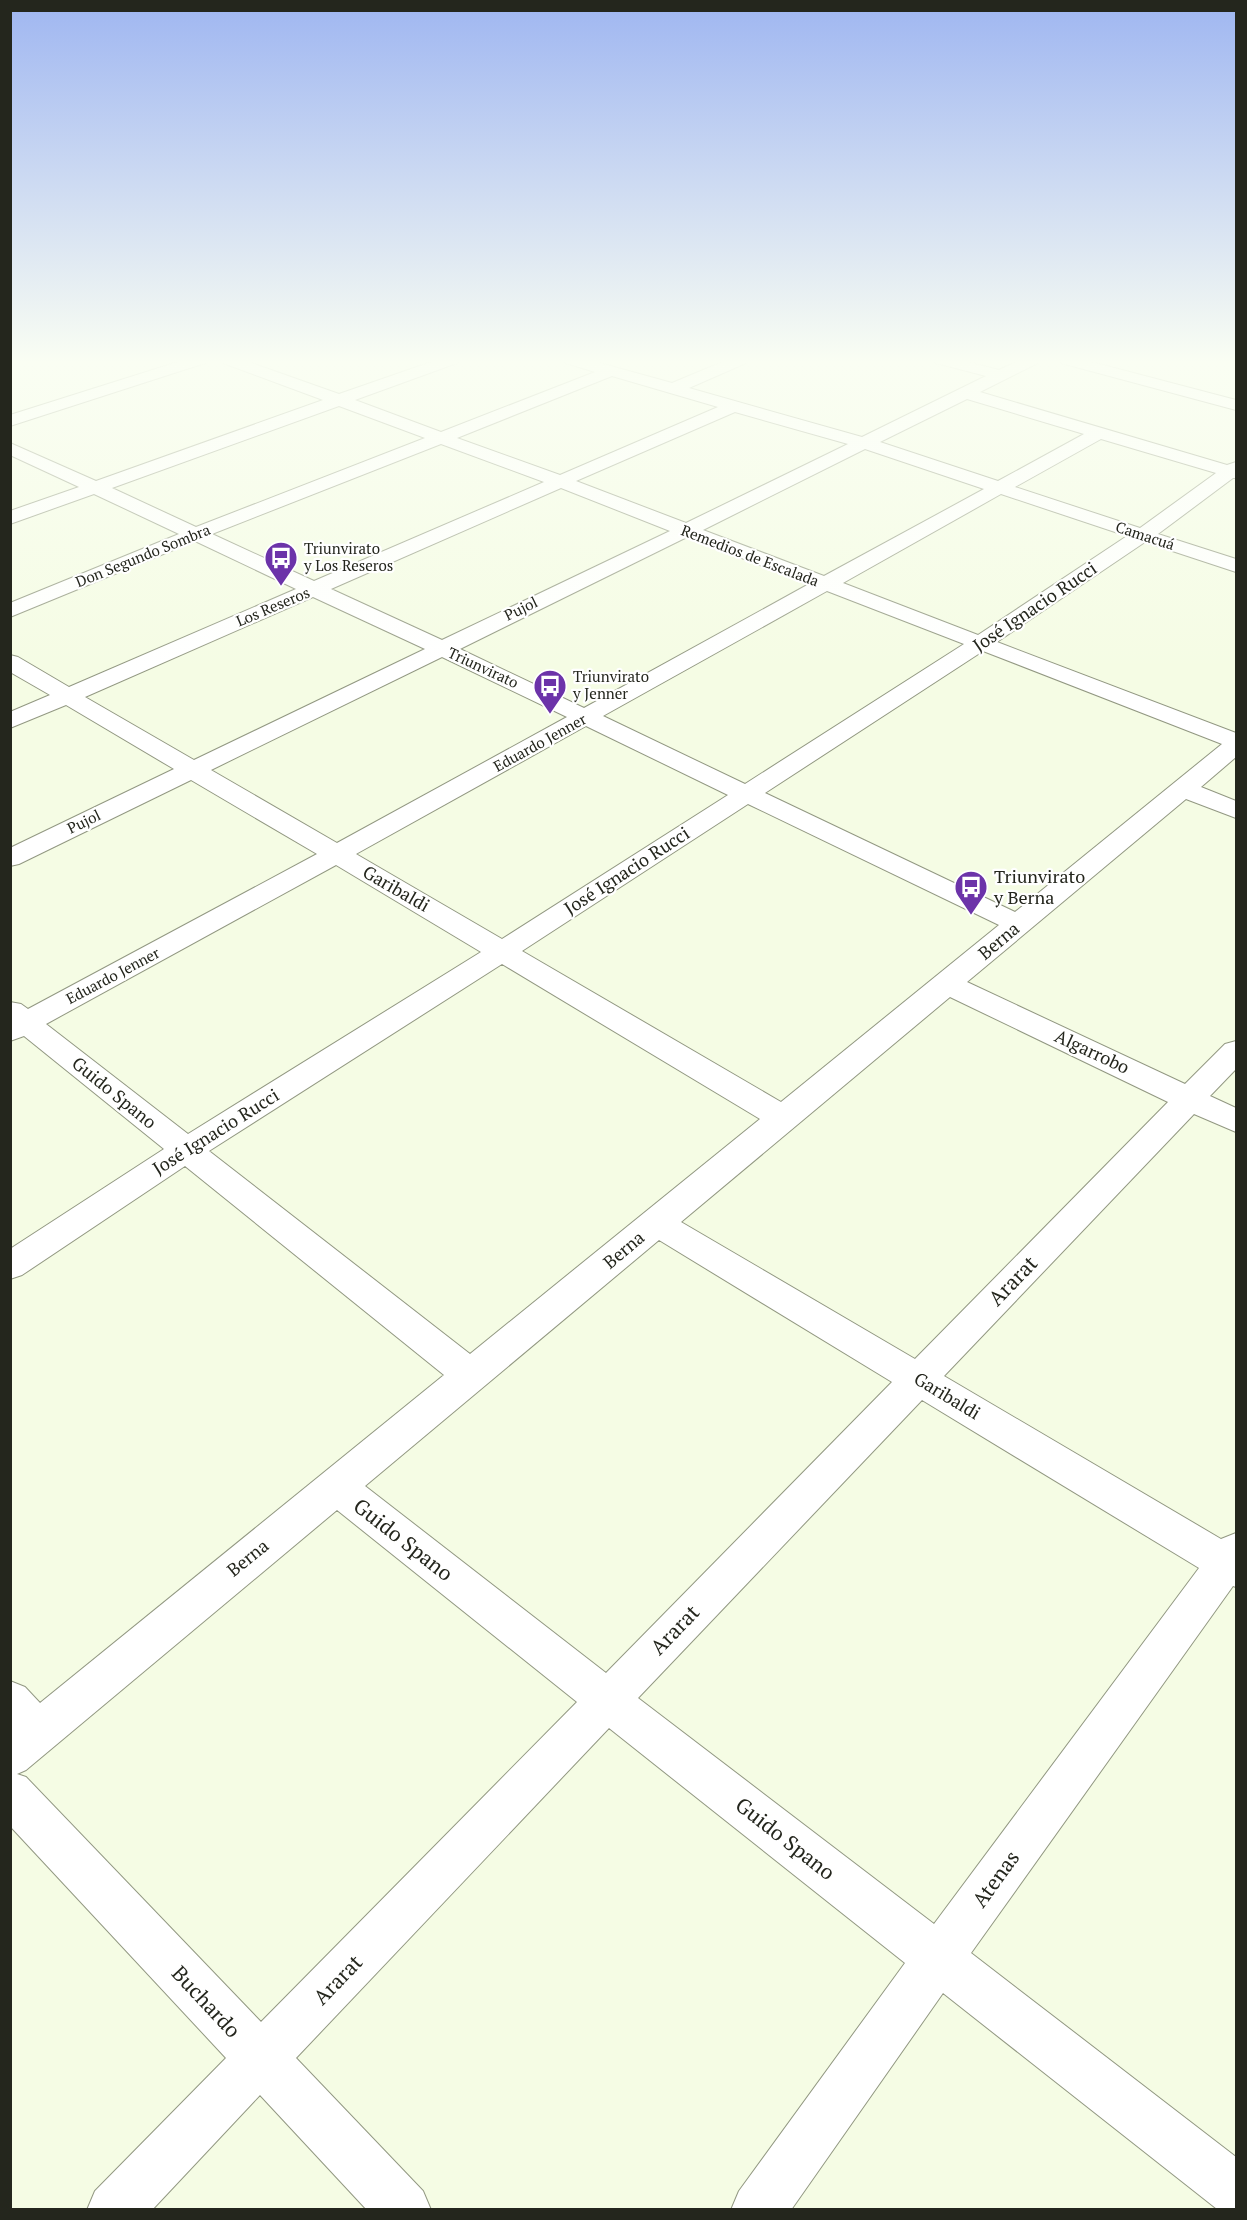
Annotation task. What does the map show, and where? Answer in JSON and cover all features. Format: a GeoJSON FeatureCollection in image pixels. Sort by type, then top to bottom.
{"type":"FeatureCollection","features":[{"type":"Feature","properties":{"kind":"street","name":"Triunvirato"},"geometry":{"type":"LineString","coordinates":[[44,464],[441,648],[1018,924]]}},
{"type":"Feature","properties":{"kind":"street"},"geometry":{"type":"LineString","coordinates":[[10,518],[161,464]]}},
{"type":"Feature","properties":{"kind":"street","name":"Don Segundo Sombra"},"geometry":{"type":"LineString","coordinates":[[10,611],[196,534],[377,464]]}},
{"type":"Feature","properties":{"kind":"street","name":"Remedios de Escalada"},"geometry":{"type":"LineString","coordinates":[[512,464],[1236,743]]}},
{"type":"Feature","properties":{"kind":"street","name":"Los Reseros"},"geometry":{"type":"LineString","coordinates":[[10,721],[603,464]]}},
{"type":"Feature","properties":{"kind":"street","name":"Pujol"},"geometry":{"type":"LineString","coordinates":[[10,858],[821,464]]}},
{"type":"Feature","properties":{"kind":"street","name":"Camacuá"},"geometry":{"type":"LineString","coordinates":[[929,464],[1236,566]]}},
{"type":"Feature","properties":{"kind":"street","name":"Eduardo Jenner"},"geometry":{"type":"LineString","coordinates":[[16,1021],[337,855],[1041,464]]}},
{"type":"Feature","properties":{"kind":"street"},"geometry":{"type":"LineString","coordinates":[[1208,464],[1234,471]]}},
{"type":"Feature","properties":{"kind":"street","name":"José Ignacio Rucci"},"geometry":{"type":"LineString","coordinates":[[10,1266],[186,1150],[503,951],[979,645],[1234,471]]}},
{"type":"Feature","properties":{"kind":"street","name":"Garibaldi"},"geometry":{"type":"LineString","coordinates":[[10,662],[70,695],[782,1117]]}},
{"type":"Feature","properties":{"kind":"street","name":"Berna"},"geometry":{"type":"LineString","coordinates":[[19,1729],[336,1486],[472,1376],[782,1117],[1184,789],[1236,743]]}},
{"type":"Feature","properties":{"kind":"street"},"geometry":{"type":"LineString","coordinates":[[1184,789],[1236,810]]}},
{"type":"Feature","properties":{"kind":"street","name":"Algarrobo"},"geometry":{"type":"LineString","coordinates":[[947,984],[1236,1121]]}},
{"type":"Feature","properties":{"kind":"street","name":"Guido Spano"},"geometry":{"type":"LineString","coordinates":[[16,1021],[186,1150],[472,1376]]}},
{"type":"Feature","properties":{"kind":"street","name":"Ararat"},"geometry":{"type":"LineString","coordinates":[[114,2210],[1236,1051]]}},
{"type":"Feature","properties":{"kind":"street","name":"Garibaldi"},"geometry":{"type":"LineString","coordinates":[[657,1223],[917,1379],[1233,1561]]}},
{"type":"Feature","properties":{"kind":"street","name":"Guido Spano"},"geometry":{"type":"LineString","coordinates":[[336,1486],[606,1701],[939,1957],[1236,2190]]}},
{"type":"Feature","properties":{"kind":"street","name":"Atenas"},"geometry":{"type":"LineString","coordinates":[[758,2210],[939,1957],[1233,1561]]}},
{"type":"Feature","properties":{"kind":"street","name":"Buchardo"},"geometry":{"type":"LineString","coordinates":[[10,1792],[404,2210]]}},
{"type":"Feature","properties":{"kind":"place","name":"Triunvirato y Los Reseros"},"geometry":{"type":"Point","coordinates":[281,587]}},
{"type":"Feature","properties":{"kind":"place","name":"Triunvirato y Jenner"},"geometry":{"type":"Point","coordinates":[550,715]}},
{"type":"Feature","properties":{"kind":"place","name":"Triunvirato y Berna"},"geometry":{"type":"Point","coordinates":[971,916]}}]}
